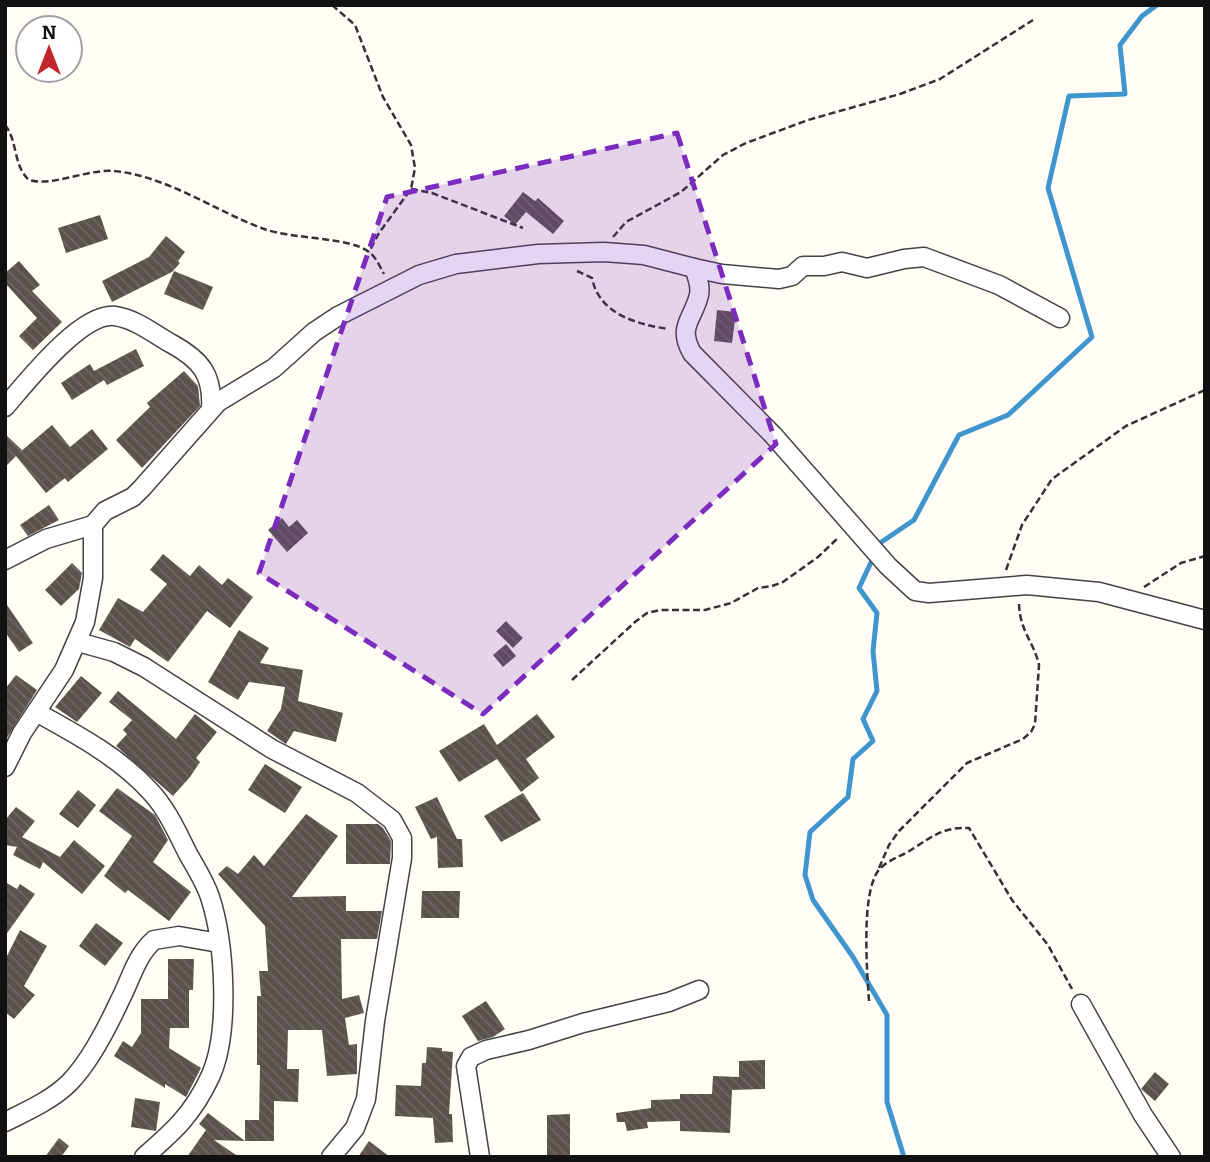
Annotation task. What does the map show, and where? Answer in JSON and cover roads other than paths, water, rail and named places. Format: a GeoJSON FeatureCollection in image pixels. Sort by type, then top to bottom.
{"type":"FeatureCollection","features":[{"type":"Feature","properties":{"kind":"street"},"geometry":{"type":"LineString","coordinates":[[5,767],[36,712],[59,679],[78,642],[92,590],[93,525],[104,511],[133,497],[211,408],[274,368],[321,327],[428,271],[457,264],[538,254],[604,252],[636,254],[722,274],[779,279],[792,276],[803,267],[842,262],[867,268],[924,257],[999,285],[1060,318]]}},
{"type":"Feature","properties":{"kind":"street"},"geometry":{"type":"LineString","coordinates":[[694,268],[698,277],[699,295],[685,331],[685,338],[692,353],[773,435],[888,566],[915,591],[929,593],[1027,585],[1099,592],[1205,620]]}},
{"type":"Feature","properties":{"kind":"street"},"geometry":{"type":"LineString","coordinates":[[5,407],[58,348],[94,320],[112,316],[134,322],[183,350],[194,360],[210,382],[211,408]]}},
{"type":"Feature","properties":{"kind":"street"},"geometry":{"type":"LineString","coordinates":[[5,560],[46,539],[93,525]]}},
{"type":"Feature","properties":{"kind":"street"},"geometry":{"type":"LineString","coordinates":[[78,642],[114,652],[144,667],[260,742],[357,793],[392,820],[398,829],[402,838],[402,858],[375,1021],[366,1099],[355,1128],[331,1157]]}},
{"type":"Feature","properties":{"kind":"street"},"geometry":{"type":"LineString","coordinates":[[36,712],[87,741],[149,790],[163,807],[210,898],[219,943],[223,1030],[220,1048],[198,1101],[180,1125],[144,1157]]}},
{"type":"Feature","properties":{"kind":"street"},"geometry":{"type":"LineString","coordinates":[[5,1122],[41,1103],[70,1082],[94,1050],[120,1001],[134,967],[154,940],[179,936],[219,943]]}},
{"type":"Feature","properties":{"kind":"street"},"geometry":{"type":"LineString","coordinates":[[480,1157],[466,1066],[471,1056],[583,1023],[668,1002],[699,990]]}},
{"type":"Feature","properties":{"kind":"street"},"geometry":{"type":"LineString","coordinates":[[1081,1004],[1143,1115],[1171,1157]]}},
{"type":"Feature","properties":{"kind":"waterway"},"geometry":{"type":"LineString","coordinates":[[904,1157],[887,1102],[887,1015],[853,957],[813,900],[805,875],[810,832],[848,797],[853,759],[873,741],[863,719],[877,691],[873,651],[877,613],[859,588],[880,543],[914,520],[959,435],[1008,415],[1092,337],[1048,188],[1069,96],[1125,94],[1120,45],[1142,16],[1157,5]]}}]}
